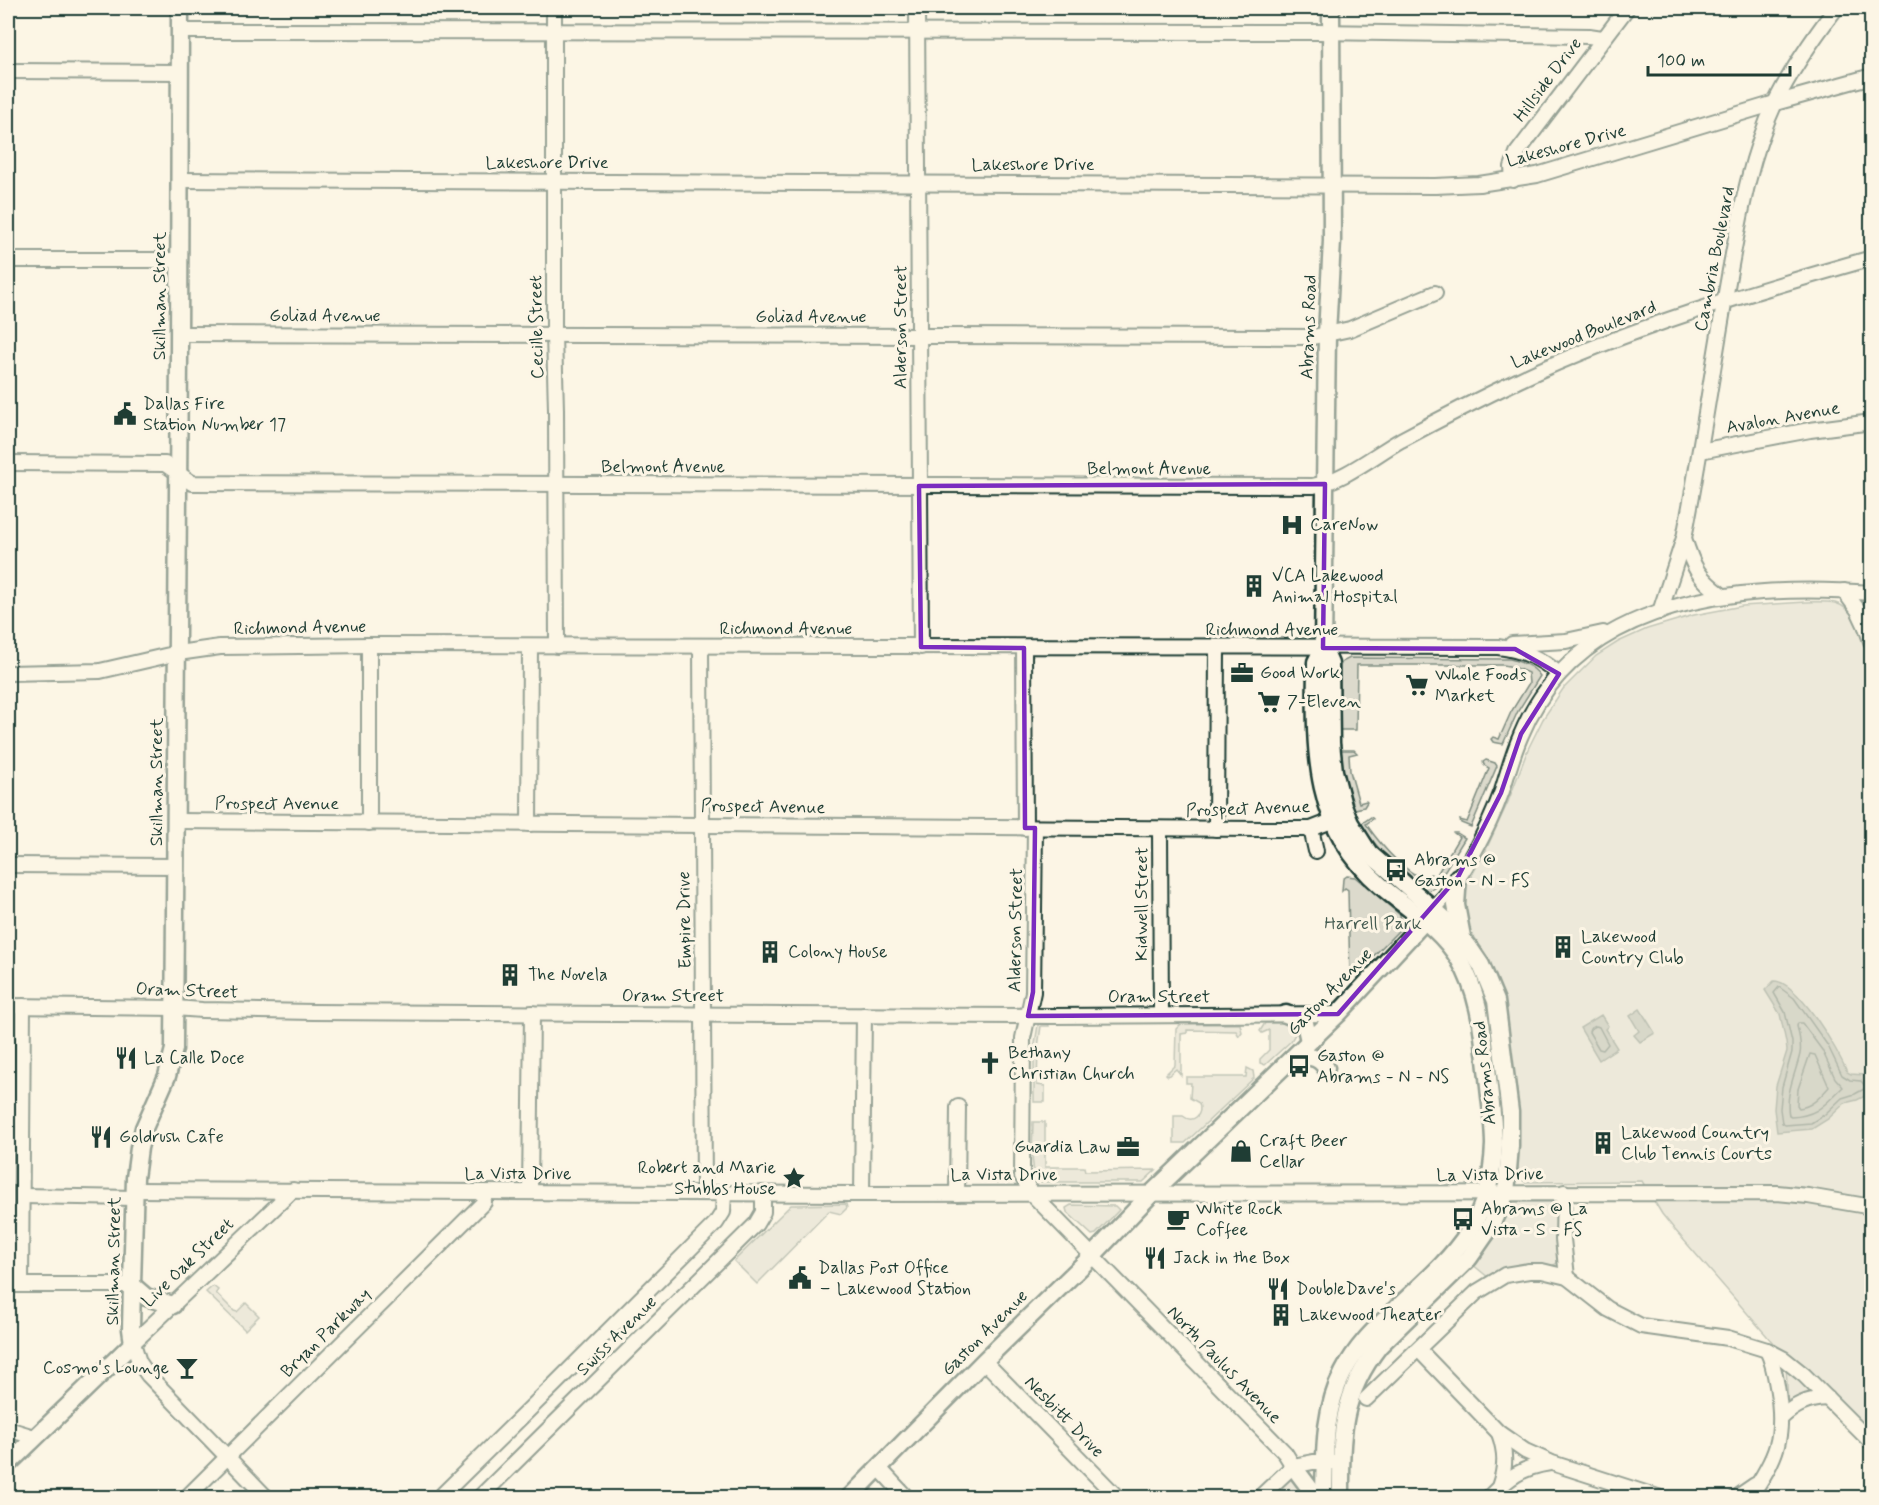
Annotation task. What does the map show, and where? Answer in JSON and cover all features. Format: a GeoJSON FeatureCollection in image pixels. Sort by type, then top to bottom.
{"type":"FeatureCollection","features":[{"type":"Feature","properties":{"kind":"main road","name":"Skillman Street"},"geometry":{"type":"LineString","coordinates":[[133,1343],[132,1285],[139,1148],[144,1128],[167,1076],[174,1048],[176,1008],[180,8]]}},
{"type":"Feature","properties":{"kind":"main road","name":"Abrams Road"},"geometry":{"type":"LineString","coordinates":[[1324,1497],[1354,1385],[1369,1359],[1390,1334],[1469,1258],[1489,1229],[1506,1193],[1511,1128],[1504,1051],[1496,1001],[1481,965],[1463,940],[1429,915],[1379,885],[1362,868],[1341,839],[1340,818],[1323,791],[1317,763],[1316,662],[1323,648],[1327,334],[1332,185],[1331,8]]}},
{"type":"Feature","properties":{"kind":"main road"},"geometry":{"type":"LineString","coordinates":[[1458,877],[1456,905],[1463,940]]}},
{"type":"Feature","properties":{"kind":"main road","name":"Abrams Road"},"geometry":{"type":"LineString","coordinates":[[1341,1497],[1327,1425],[1330,1406],[1342,1375],[1362,1342],[1462,1244],[1478,1217],[1488,1193],[1494,1162],[1494,1133],[1478,1002],[1467,973],[1429,915]]}},
{"type":"Feature","properties":{"kind":"main road","name":"Gaston Avenue"},"geometry":{"type":"LineString","coordinates":[[849,1497],[1092,1256],[1151,1194],[1338,1014],[1429,915]]}},
{"type":"Feature","properties":{"kind":"main road"},"geometry":{"type":"LineString","coordinates":[[1286,1014],[1305,1023],[1309,1041]]}},
{"type":"Feature","properties":{"kind":"main road"},"geometry":{"type":"LineString","coordinates":[[1485,1053],[1504,1051]]}},
{"type":"Feature","properties":{"kind":"main road"},"geometry":{"type":"LineString","coordinates":[[1292,1059],[1312,1057],[1322,1061],[1326,1068]]}},
{"type":"Feature","properties":{"kind":"main road"},"geometry":{"type":"LineString","coordinates":[[132,1285],[146,1297],[173,1305]]}},
{"type":"Feature","properties":{"kind":"main road"},"geometry":{"type":"LineString","coordinates":[[1342,1431],[1337,1418],[1343,1393],[1361,1356],[1362,1342]]}},
{"type":"Feature","properties":{"kind":"main road","name":"Live Oak Street"},"geometry":{"type":"LineString","coordinates":[[8,1464],[133,1343]]}},
{"type":"Feature","properties":{"kind":"main road"},"geometry":{"type":"LineString","coordinates":[[1293,1466],[1317,1497]]}},
{"type":"Feature","properties":{"kind":"street","name":"Cecille Street"},"geometry":{"type":"LineString","coordinates":[[554,8],[557,646]]}},
{"type":"Feature","properties":{"kind":"street","name":"Alderson Street"},"geometry":{"type":"LineString","coordinates":[[917,8],[921,647]]}},
{"type":"Feature","properties":{"kind":"street","name":"Hillside Drive"},"geometry":{"type":"LineString","coordinates":[[1513,180],[1512,167],[1517,153],[1627,8]]}},
{"type":"Feature","properties":{"kind":"street","name":"Cambria Boulevard"},"geometry":{"type":"LineString","coordinates":[[1659,612],[1684,538],[1724,303],[1747,185],[1775,103],[1797,64],[1836,8]]}},
{"type":"Feature","properties":{"kind":"street"},"geometry":{"type":"LineString","coordinates":[[180,30],[1331,32],[1602,38]]}},
{"type":"Feature","properties":{"kind":"street"},"geometry":{"type":"LineString","coordinates":[[8,71],[180,72]]}},
{"type":"Feature","properties":{"kind":"street","name":"Lakeshore Drive"},"geometry":{"type":"LineString","coordinates":[[179,180],[1435,186],[1479,184],[1537,175],[1872,76]]}},
{"type":"Feature","properties":{"kind":"street","name":"Lakewood Boulevard"},"geometry":{"type":"LineString","coordinates":[[1325,484],[1478,399],[1591,349],[1724,303],[1872,258]]}},
{"type":"Feature","properties":{"kind":"street"},"geometry":{"type":"LineString","coordinates":[[8,260],[179,260]]}},
{"type":"Feature","properties":{"kind":"street","name":"Goliad Avenue"},"geometry":{"type":"LineString","coordinates":[[179,334],[1313,337],[1350,329],[1435,293]]}},
{"type":"Feature","properties":{"kind":"street","name":"Avalon Avenue"},"geometry":{"type":"LineString","coordinates":[[1700,452],[1810,430],[1872,422]]}},
{"type":"Feature","properties":{"kind":"street","name":"Belmont Avenue"},"geometry":{"type":"LineString","coordinates":[[8,463],[165,464],[192,483],[1245,487],[1325,484]]}},
{"type":"Feature","properties":{"kind":"street","name":"Cambria Boulevard"},"geometry":{"type":"LineString","coordinates":[[1684,538],[1692,565],[1697,573],[1723,596]]}},
{"type":"Feature","properties":{"kind":"street","name":"Gaston Avenue"},"geometry":{"type":"LineString","coordinates":[[1429,915],[1458,877],[1482,836],[1501,793],[1521,734],[1541,697],[1559,674],[1584,651],[1619,628],[1659,612],[1723,596],[1787,590],[1872,593]]}},
{"type":"Feature","properties":{"kind":"street"},"geometry":{"type":"LineString","coordinates":[[1844,591],[1858,609],[1872,644]]}},
{"type":"Feature","properties":{"kind":"street"},"geometry":{"type":"LineString","coordinates":[[1866,627],[1872,614]]}},
{"type":"Feature","properties":{"kind":"street"},"geometry":{"type":"LineString","coordinates":[[1498,648],[1517,643],[1581,639],[1619,628]]}},
{"type":"Feature","properties":{"kind":"street"},"geometry":{"type":"LineString","coordinates":[[369,645],[369,823]]}},
{"type":"Feature","properties":{"kind":"street","name":"Richmond Avenue"},"geometry":{"type":"LineString","coordinates":[[8,673],[100,671],[178,653],[220,647],[369,645],[1498,648],[1515,649],[1528,653],[1559,674]]}},
{"type":"Feature","properties":{"kind":"street"},"geometry":{"type":"LineString","coordinates":[[529,824],[530,646]]}},
{"type":"Feature","properties":{"kind":"street","name":"Empire Drive"},"geometry":{"type":"LineString","coordinates":[[701,646],[704,1193]]}},
{"type":"Feature","properties":{"kind":"street","name":"Alderson Street"},"geometry":{"type":"LineString","coordinates":[[1024,648],[1033,992],[1023,1038],[1023,1176],[1031,1193],[1092,1256]]}},
{"type":"Feature","properties":{"kind":"street"},"geometry":{"type":"LineString","coordinates":[[1216,829],[1217,648]]}},
{"type":"Feature","properties":{"kind":"street","name":"Prospect Avenue"},"geometry":{"type":"LineString","coordinates":[[177,821],[1311,829],[1340,818]]}},
{"type":"Feature","properties":{"kind":"street","name":"Kidwell Street"},"geometry":{"type":"LineString","coordinates":[[1160,829],[1161,1016]]}},
{"type":"Feature","properties":{"kind":"street"},"geometry":{"type":"LineString","coordinates":[[1311,829],[1316,851]]}},
{"type":"Feature","properties":{"kind":"street"},"geometry":{"type":"LineString","coordinates":[[8,865],[176,866]]}},
{"type":"Feature","properties":{"kind":"street","name":"Oram Street"},"geometry":{"type":"LineString","coordinates":[[8,1006],[313,1012],[1028,1016],[1338,1014]]}},
{"type":"Feature","properties":{"kind":"street"},"geometry":{"type":"LineString","coordinates":[[23,1006],[15,1146],[22,1196],[14,1285],[132,1285]]}},
{"type":"Feature","properties":{"kind":"street"},"geometry":{"type":"LineString","coordinates":[[530,1192],[532,1013]]}},
{"type":"Feature","properties":{"kind":"street"},"geometry":{"type":"LineString","coordinates":[[862,1194],[864,1015]]}},
{"type":"Feature","properties":{"kind":"street"},"geometry":{"type":"LineString","coordinates":[[957,1194],[958,1107]]}},
{"type":"Feature","properties":{"kind":"street"},"geometry":{"type":"LineString","coordinates":[[250,1190],[260,1197],[262,1202],[256,1225]]}},
{"type":"Feature","properties":{"kind":"street","name":"La Vista Drive"},"geometry":{"type":"LineString","coordinates":[[22,1196],[250,1190],[862,1194],[1777,1193],[1820,1197],[1872,1207]]}},
{"type":"Feature","properties":{"kind":"street","name":"Live Oak Street"},"geometry":{"type":"LineString","coordinates":[[133,1343],[293,1190]]}},
{"type":"Feature","properties":{"kind":"street","name":"Bryan Parkway"},"geometry":{"type":"LineString","coordinates":[[186,1497],[484,1202],[483,1192]]}},
{"type":"Feature","properties":{"kind":"street"},"geometry":{"type":"LineString","coordinates":[[1564,1192],[1563,1239],[1567,1277]]}},
{"type":"Feature","properties":{"kind":"street","name":"Swiss Avenue"},"geometry":{"type":"LineString","coordinates":[[439,1497],[716,1223],[723,1212],[724,1193]]}},
{"type":"Feature","properties":{"kind":"street","name":"Swiss Avenue"},"geometry":{"type":"LineString","coordinates":[[479,1497],[756,1224],[763,1212],[763,1193]]}},
{"type":"Feature","properties":{"kind":"street","name":"North Paulus Avenue"},"geometry":{"type":"LineString","coordinates":[[1092,1256],[1285,1453],[1293,1466]]}},
{"type":"Feature","properties":{"kind":"street"},"geometry":{"type":"LineString","coordinates":[[1366,1399],[1478,1292],[1505,1275],[1529,1271],[1567,1277],[1608,1309],[1641,1326],[1728,1338],[1767,1350],[1793,1366],[1872,1443]]}},
{"type":"Feature","properties":{"kind":"street","name":"Skillman Street"},"geometry":{"type":"LineString","coordinates":[[133,1343],[139,1362],[147,1375],[267,1497]]}},
{"type":"Feature","properties":{"kind":"street"},"geometry":{"type":"LineString","coordinates":[[1419,1350],[1499,1433],[1525,1451],[1552,1463],[1661,1497]]}},
{"type":"Feature","properties":{"kind":"street"},"geometry":{"type":"LineString","coordinates":[[1749,1497],[1774,1456],[1781,1418],[1774,1366],[1767,1350]]}},
{"type":"Feature","properties":{"kind":"street","name":"Nesbitt Drive"},"geometry":{"type":"LineString","coordinates":[[984,1361],[1118,1497]]}},
{"type":"Feature","properties":{"kind":"street"},"geometry":{"type":"LineString","coordinates":[[553,1386],[571,1406]]}},
{"type":"Feature","properties":{"kind":"street"},"geometry":{"type":"LineString","coordinates":[[1781,1418],[1800,1403],[1827,1398]]}},
{"type":"Feature","properties":{"kind":"street"},"geometry":{"type":"LineString","coordinates":[[8,1429],[34,1437]]}},
{"type":"Feature","properties":{"kind":"street"},"geometry":{"type":"LineString","coordinates":[[1499,1433],[1505,1456],[1505,1468],[1499,1487]]}},
{"type":"Feature","properties":{"kind":"street"},"geometry":{"type":"LineString","coordinates":[[1259,1497],[1293,1466],[1333,1462]]}},
{"type":"Feature","properties":{"kind":"street"},"geometry":{"type":"LineString","coordinates":[[1488,1497],[1521,1470],[1534,1465],[1552,1463]]}},
{"type":"Feature","properties":{"kind":"street"},"geometry":{"type":"LineString","coordinates":[[879,1468],[907,1497]]}},
{"type":"Feature","properties":{"kind":"street"},"geometry":{"type":"LineString","coordinates":[[1736,1497],[1760,1482]]}},
{"type":"Feature","properties":{"kind":"highlighted area"},"geometry":{"type":"Polygon","coordinates":[[[1325,484],[1323,648],[1515,649],[1559,674],[1521,734],[1501,793],[1458,877],[1338,1014],[1028,1016],[1033,992],[1035,828],[1025,828],[1024,648],[921,647],[919,486],[1325,484]]]}},
{"type":"Feature","properties":{"kind":"green space"},"geometry":{"type":"Polygon","coordinates":[[[1806,602],[1835,603],[1850,613],[1864,640],[1872,668],[1871,1433],[1796,1359],[1773,1343],[1662,1214],[1642,1181],[1525,1182],[1518,1177],[1519,1124],[1503,995],[1487,956],[1463,920],[1463,891],[1485,852],[1543,719],[1563,689],[1596,656],[1618,642],[1647,629],[1694,615],[1742,606],[1806,602]]]}},
{"type":"Feature","properties":{"kind":"green space"},"geometry":{"type":"Polygon","coordinates":[[[1350,658],[1510,659],[1531,667],[1540,676],[1518,711],[1503,744],[1493,742],[1491,739],[1493,737],[1499,739],[1511,712],[1529,683],[1528,673],[1503,665],[1357,665],[1356,730],[1340,730],[1340,666],[1342,662],[1350,658]]]}},
{"type":"Feature","properties":{"kind":"green space"},"geometry":{"type":"Polygon","coordinates":[[[1340,750],[1354,750],[1357,753],[1349,755],[1350,771],[1359,803],[1367,802],[1364,807],[1355,809],[1342,771],[1340,750]]]}},
{"type":"Feature","properties":{"kind":"green space"},"geometry":{"type":"Polygon","coordinates":[[[1486,760],[1497,766],[1471,827],[1461,823],[1460,820],[1467,822],[1489,768],[1484,765],[1483,762],[1486,760]]]}},
{"type":"Feature","properties":{"kind":"green space"},"geometry":{"type":"Polygon","coordinates":[[[1371,817],[1373,819],[1366,824],[1385,848],[1408,870],[1425,880],[1430,874],[1436,876],[1459,837],[1454,833],[1465,838],[1434,888],[1428,891],[1400,872],[1373,842],[1361,824],[1371,817]]]}},
{"type":"Feature","properties":{"kind":"green space","name":"Harrell Park"},"geometry":{"type":"Polygon","coordinates":[[[1347,876],[1355,877],[1400,915],[1402,923],[1399,930],[1350,980],[1348,890],[1345,888],[1342,891],[1343,879],[1347,876]]]}},
{"type":"Feature","properties":{"kind":"green space"},"geometry":{"type":"Polygon","coordinates":[[[1048,1023],[1049,1026],[1041,1026],[1038,1047],[1037,1085],[1045,1086],[1045,1102],[1034,1102],[1034,1050],[1038,1025],[1048,1023]]]}},
{"type":"Feature","properties":{"kind":"green space"},"geometry":{"type":"Polygon","coordinates":[[[1265,1023],[1293,1023],[1298,1029],[1291,1041],[1265,1065],[1260,1063],[1260,1059],[1269,1050],[1269,1030],[1262,1033],[1260,1031],[1265,1023]]]}},
{"type":"Feature","properties":{"kind":"green space"},"geometry":{"type":"Polygon","coordinates":[[[1181,1024],[1240,1024],[1242,1032],[1239,1036],[1236,1031],[1187,1030],[1187,1033],[1181,1034],[1181,1075],[1176,1069],[1168,1076],[1166,1074],[1175,1065],[1176,1029],[1181,1024]]]}},
{"type":"Feature","properties":{"kind":"green space"},"geometry":{"type":"Polygon","coordinates":[[[1247,1068],[1253,1071],[1254,1078],[1185,1143],[1174,1143],[1174,1116],[1194,1119],[1200,1111],[1199,1103],[1190,1098],[1191,1083],[1186,1083],[1186,1077],[1246,1077],[1247,1068]]]}},
{"type":"Feature","properties":{"kind":"green space"},"geometry":{"type":"Polygon","coordinates":[[[1033,1122],[1045,1122],[1045,1167],[1084,1167],[1085,1171],[1156,1170],[1143,1182],[1039,1182],[1033,1163],[1033,1122]]]}},
{"type":"Feature","properties":{"kind":"green space"},"geometry":{"type":"Polygon","coordinates":[[[1511,1202],[1555,1202],[1558,1213],[1559,1261],[1537,1271],[1489,1278],[1472,1264],[1494,1239],[1511,1202]]]}},
{"type":"Feature","properties":{"kind":"green space"},"geometry":{"type":"Polygon","coordinates":[[[846,1204],[847,1208],[841,1214],[829,1211],[757,1284],[734,1261],[791,1205],[846,1204]]]}},
{"type":"Feature","properties":{"kind":"green space"},"geometry":{"type":"Polygon","coordinates":[[[1071,1205],[1115,1206],[1119,1210],[1096,1234],[1092,1235],[1067,1212],[1066,1208],[1071,1205]]]}},
{"type":"Feature","properties":{"kind":"green space"},"geometry":{"type":"Polygon","coordinates":[[[213,1286],[218,1290],[216,1293],[234,1311],[237,1312],[246,1303],[259,1316],[245,1330],[206,1292],[213,1286]]]}},
{"type":"Feature","properties":{"kind":"green space"},"geometry":{"type":"Polygon","coordinates":[[[1786,1367],[1815,1394],[1788,1403],[1786,1367]]]}},
{"type":"Feature","properties":{"kind":"green space"},"geometry":{"type":"Polygon","coordinates":[[[1291,1478],[1313,1498],[1269,1498],[1291,1478]]]}},
{"type":"Feature","properties":{"kind":"water"},"geometry":{"type":"Polygon","coordinates":[[[1774,981],[1784,984],[1805,1004],[1835,1048],[1847,1072],[1864,1075],[1870,1082],[1869,1094],[1845,1103],[1828,1119],[1812,1129],[1777,1132],[1774,1109],[1776,1086],[1787,1051],[1780,1014],[1765,990],[1774,981]]]}},
{"type":"Feature","properties":{"kind":"water"},"geometry":{"type":"Polygon","coordinates":[[[1640,1009],[1655,1033],[1640,1042],[1634,1035],[1639,1031],[1630,1016],[1640,1009]]]}},
{"type":"Feature","properties":{"kind":"water"},"geometry":{"type":"Polygon","coordinates":[[[1601,1015],[1608,1026],[1605,1029],[1617,1048],[1599,1060],[1580,1028],[1601,1015]]]}},
{"type":"Feature","properties":{"kind":"place","name":"Dallas Fire Station Number 17"},"geometry":{"type":"Point","coordinates":[125,414]}},
{"type":"Feature","properties":{"kind":"place","name":"CareNow"},"geometry":{"type":"Point","coordinates":[1292,525]}},
{"type":"Feature","properties":{"kind":"place","name":"VCA Lakewood Animal Hospital"},"geometry":{"type":"Point","coordinates":[1254,586]}},
{"type":"Feature","properties":{"kind":"place","name":"Good Work"},"geometry":{"type":"Point","coordinates":[1242,673]}},
{"type":"Feature","properties":{"kind":"place","name":"Whole Foods Market"},"geometry":{"type":"Point","coordinates":[1417,685]}},
{"type":"Feature","properties":{"kind":"place","name":"7-Eleven"},"geometry":{"type":"Point","coordinates":[1269,702]}},
{"type":"Feature","properties":{"kind":"place","name":"Abrams @ Gaston - N - FS"},"geometry":{"type":"Point","coordinates":[1396,870]}},
{"type":"Feature","properties":{"kind":"place","name":"Lakewood Country Club"},"geometry":{"type":"Point","coordinates":[1563,947]}},
{"type":"Feature","properties":{"kind":"place","name":"Colony House"},"geometry":{"type":"Point","coordinates":[770,952]}},
{"type":"Feature","properties":{"kind":"place","name":"The Novela"},"geometry":{"type":"Point","coordinates":[510,975]}},
{"type":"Feature","properties":{"kind":"place","name":"La Calle Doce"},"geometry":{"type":"Point","coordinates":[126,1058]}},
{"type":"Feature","properties":{"kind":"place","name":"Bethany Christian Church"},"geometry":{"type":"Point","coordinates":[990,1063]}},
{"type":"Feature","properties":{"kind":"place","name":"Gaston @ Abrams - N - NS"},"geometry":{"type":"Point","coordinates":[1299,1066]}},
{"type":"Feature","properties":{"kind":"place","name":"Goldrush Cafe"},"geometry":{"type":"Point","coordinates":[101,1137]}},
{"type":"Feature","properties":{"kind":"place","name":"Lakewood Country Club Tennis Courts"},"geometry":{"type":"Point","coordinates":[1603,1143]}},
{"type":"Feature","properties":{"kind":"place","name":"Guardia Law"},"geometry":{"type":"Point","coordinates":[1128,1147]}},
{"type":"Feature","properties":{"kind":"place","name":"Craft Beer Cellar"},"geometry":{"type":"Point","coordinates":[1241,1151]}},
{"type":"Feature","properties":{"kind":"place","name":"Robert and Marie Stubbs House"},"geometry":{"type":"Point","coordinates":[794,1178]}},
{"type":"Feature","properties":{"kind":"place","name":"White Rock Coffee"},"geometry":{"type":"Point","coordinates":[1178,1219]}},
{"type":"Feature","properties":{"kind":"place","name":"Abrams @ La Vista - S - FS"},"geometry":{"type":"Point","coordinates":[1463,1219]}},
{"type":"Feature","properties":{"kind":"place","name":"Jack in the Box"},"geometry":{"type":"Point","coordinates":[1155,1258]}},
{"type":"Feature","properties":{"kind":"place","name":"Dallas Post Office – Lakewood Station"},"geometry":{"type":"Point","coordinates":[800,1278]}},
{"type":"Feature","properties":{"kind":"place","name":"DoubleDave's"},"geometry":{"type":"Point","coordinates":[1278,1289]}},
{"type":"Feature","properties":{"kind":"place","name":"Lakewood Theater"},"geometry":{"type":"Point","coordinates":[1281,1315]}},
{"type":"Feature","properties":{"kind":"place","name":"Cosmo's Lounge"},"geometry":{"type":"Point","coordinates":[187,1368]}}]}
